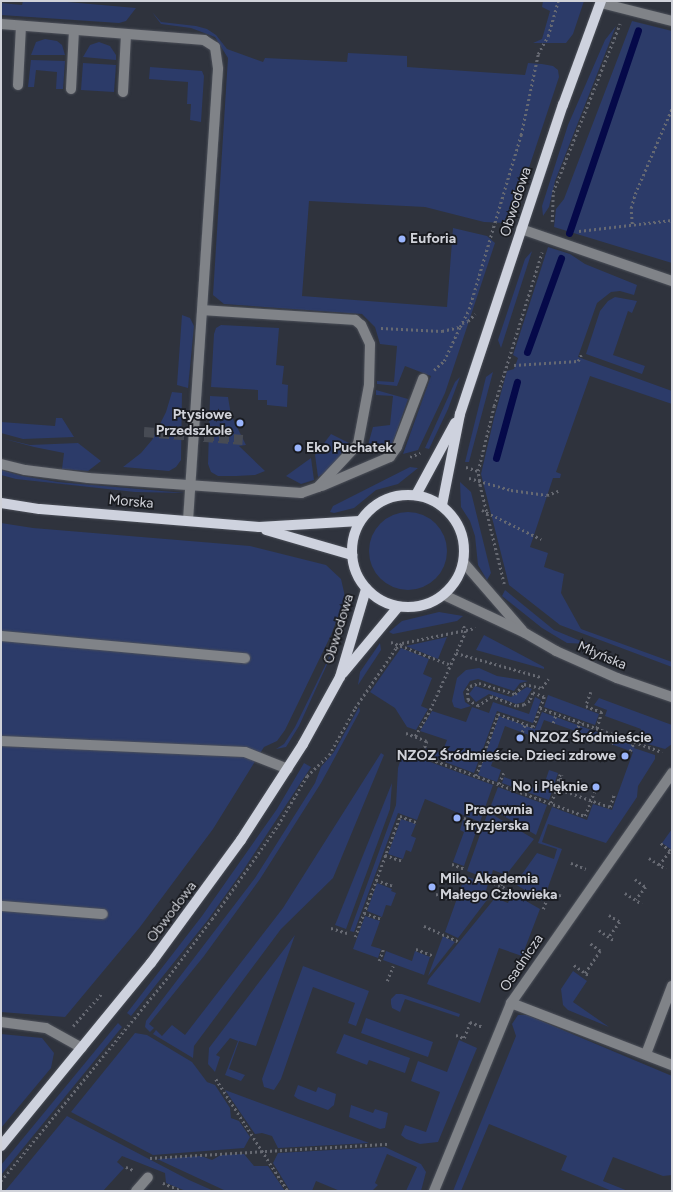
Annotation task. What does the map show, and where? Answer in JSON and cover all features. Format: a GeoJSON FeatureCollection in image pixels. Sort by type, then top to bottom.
{"type":"FeatureCollection","features":[{"type":"Feature","properties":{"kind":"main road","name":"Obwodowa"},"geometry":{"type":"LineString","coordinates":[[442,505],[460,414],[563,105],[601,2]]}},
{"type":"Feature","properties":{"kind":"main road","name":"Obwodowa"},"geometry":{"type":"LineString","coordinates":[[416,494],[460,414]]}},
{"type":"Feature","properties":{"kind":"main road"},"geometry":{"type":"LineString","coordinates":[[416,494],[442,505],[457,521],[464,541],[464,563],[457,581],[444,595],[422,606],[398,607],[381,601],[366,589],[354,568],[352,555],[353,538],[360,521],[374,505],[394,496],[416,494]]}},
{"type":"Feature","properties":{"kind":"main road","name":"Morska"},"geometry":{"type":"LineString","coordinates":[[1,503],[40,509],[259,528],[360,521]]}},
{"type":"Feature","properties":{"kind":"main road","name":"Morska"},"geometry":{"type":"LineString","coordinates":[[259,528],[352,555]]}},
{"type":"Feature","properties":{"kind":"main road","name":"Obwodowa"},"geometry":{"type":"LineString","coordinates":[[340,677],[366,589]]}},
{"type":"Feature","properties":{"kind":"main road","name":"Obwodowa"},"geometry":{"type":"LineString","coordinates":[[1,1146],[82,1048],[189,914],[288,769],[340,677],[398,607]]}},
{"type":"Feature","properties":{"kind":"street"},"geometry":{"type":"LineString","coordinates":[[601,2],[672,21]]}},
{"type":"Feature","properties":{"kind":"street"},"geometry":{"type":"LineString","coordinates":[[1,24],[204,40],[215,47],[218,63],[188,521]]}},
{"type":"Feature","properties":{"kind":"street"},"geometry":{"type":"LineString","coordinates":[[18,85],[21,26]]}},
{"type":"Feature","properties":{"kind":"street"},"geometry":{"type":"LineString","coordinates":[[71,89],[74,30]]}},
{"type":"Feature","properties":{"kind":"street"},"geometry":{"type":"LineString","coordinates":[[122,92],[126,34]]}},
{"type":"Feature","properties":{"kind":"street"},"geometry":{"type":"LineString","coordinates":[[522,229],[672,281]]}},
{"type":"Feature","properties":{"kind":"street"},"geometry":{"type":"LineString","coordinates":[[202,310],[355,320],[361,325],[370,344],[368,386],[358,444],[318,487]]}},
{"type":"Feature","properties":{"kind":"street"},"geometry":{"type":"LineString","coordinates":[[1,464],[61,476],[301,493],[390,456],[396,447],[423,379]]}},
{"type":"Feature","properties":{"kind":"street","name":"Młyńska"},"geometry":{"type":"LineString","coordinates":[[464,563],[525,633]]}},
{"type":"Feature","properties":{"kind":"street","name":"Młyńska"},"geometry":{"type":"LineString","coordinates":[[444,595],[525,633],[556,651],[617,678],[672,697]]}},
{"type":"Feature","properties":{"kind":"street"},"geometry":{"type":"LineString","coordinates":[[1,636],[245,658]]}},
{"type":"Feature","properties":{"kind":"street"},"geometry":{"type":"LineString","coordinates":[[1,740],[245,752],[288,769]]}},
{"type":"Feature","properties":{"kind":"street","name":"Osadnicza"},"geometry":{"type":"LineString","coordinates":[[434,1191],[511,1003],[672,773]]}},
{"type":"Feature","properties":{"kind":"street"},"geometry":{"type":"LineString","coordinates":[[1,906],[103,914]]}},
{"type":"Feature","properties":{"kind":"street"},"geometry":{"type":"LineString","coordinates":[[646,1054],[672,986]]}},
{"type":"Feature","properties":{"kind":"street"},"geometry":{"type":"LineString","coordinates":[[511,1003],[672,1065]]}},
{"type":"Feature","properties":{"kind":"street"},"geometry":{"type":"LineString","coordinates":[[1,1022],[46,1028],[82,1048]]}},
{"type":"Feature","properties":{"kind":"street"},"geometry":{"type":"LineString","coordinates":[[136,1191],[148,1177]]}},
{"type":"Feature","properties":{"kind":"path"},"geometry":{"type":"LineString","coordinates":[[423,379],[444,361],[469,309],[521,135],[538,54],[548,36],[558,1]]}},
{"type":"Feature","properties":{"kind":"path"},"geometry":{"type":"LineString","coordinates":[[501,590],[504,579],[478,470],[494,406],[553,217],[553,192],[619,25]]}},
{"type":"Feature","properties":{"kind":"path"},"geometry":{"type":"LineString","coordinates":[[632,224],[631,208],[635,194],[672,113],[672,108]]}},
{"type":"Feature","properties":{"kind":"path"},"geometry":{"type":"LineString","coordinates":[[568,245],[577,232],[672,220]]}},
{"type":"Feature","properties":{"kind":"path"},"geometry":{"type":"LineString","coordinates":[[462,323],[468,322],[475,313]]}},
{"type":"Feature","properties":{"kind":"path"},"geometry":{"type":"LineString","coordinates":[[361,325],[389,330],[442,331],[460,327]]}},
{"type":"Feature","properties":{"kind":"path"},"geometry":{"type":"LineString","coordinates":[[514,365],[578,361],[581,355]]}},
{"type":"Feature","properties":{"kind":"path"},"geometry":{"type":"LineString","coordinates":[[469,478],[547,495],[558,491]]}},
{"type":"Feature","properties":{"kind":"path"},"geometry":{"type":"LineString","coordinates":[[482,510],[540,539]]}},
{"type":"Feature","properties":{"kind":"path"},"geometry":{"type":"LineString","coordinates":[[415,736],[430,710],[456,653],[465,630],[463,624]]}},
{"type":"Feature","properties":{"kind":"path"},"geometry":{"type":"LineString","coordinates":[[355,708],[400,645],[476,628]]}},
{"type":"Feature","properties":{"kind":"path"},"geometry":{"type":"LineString","coordinates":[[391,642],[450,665]]}},
{"type":"Feature","properties":{"kind":"path"},"geometry":{"type":"LineString","coordinates":[[456,653],[541,677]]}},
{"type":"Feature","properties":{"kind":"path"},"geometry":{"type":"LineString","coordinates":[[476,776],[498,714],[533,727],[544,697],[533,693],[530,701],[524,705],[516,706],[492,697],[478,706],[468,700],[467,690],[470,686],[479,683],[515,694],[524,684],[542,688],[548,680]]}},
{"type":"Feature","properties":{"kind":"path"},"geometry":{"type":"LineString","coordinates":[[591,692],[586,706],[602,712],[597,728]]}},
{"type":"Feature","properties":{"kind":"path"},"geometry":{"type":"LineString","coordinates":[[540,708],[662,752]]}},
{"type":"Feature","properties":{"kind":"path"},"geometry":{"type":"LineString","coordinates":[[553,723],[556,714]]}},
{"type":"Feature","properties":{"kind":"path"},"geometry":{"type":"LineString","coordinates":[[576,732],[580,722]]}},
{"type":"Feature","properties":{"kind":"path"},"geometry":{"type":"LineString","coordinates":[[522,732],[525,724]]}},
{"type":"Feature","properties":{"kind":"path"},"geometry":{"type":"LineString","coordinates":[[406,733],[427,741],[422,756]]}},
{"type":"Feature","properties":{"kind":"path"},"geometry":{"type":"LineString","coordinates":[[611,744],[615,735]]}},
{"type":"Feature","properties":{"kind":"path"},"geometry":{"type":"LineString","coordinates":[[630,751],[634,742]]}},
{"type":"Feature","properties":{"kind":"path"},"geometry":{"type":"LineString","coordinates":[[403,749],[585,816],[594,792]]}},
{"type":"Feature","properties":{"kind":"path"},"geometry":{"type":"LineString","coordinates":[[499,784],[504,771]]}},
{"type":"Feature","properties":{"kind":"path"},"geometry":{"type":"LineString","coordinates":[[550,803],[561,774]]}},
{"type":"Feature","properties":{"kind":"path"},"geometry":{"type":"LineString","coordinates":[[557,786],[610,806],[614,794]]}},
{"type":"Feature","properties":{"kind":"path"},"geometry":{"type":"LineString","coordinates":[[355,937],[400,816],[416,822]]}},
{"type":"Feature","properties":{"kind":"path"},"geometry":{"type":"LineString","coordinates":[[464,818],[481,824]]}},
{"type":"Feature","properties":{"kind":"path"},"geometry":{"type":"LineString","coordinates":[[660,843],[670,850],[660,865]]}},
{"type":"Feature","properties":{"kind":"path"},"geometry":{"type":"LineString","coordinates":[[385,855],[402,861]]}},
{"type":"Feature","properties":{"kind":"path"},"geometry":{"type":"LineString","coordinates":[[649,858],[666,869]]}},
{"type":"Feature","properties":{"kind":"path"},"geometry":{"type":"LineString","coordinates":[[571,863],[585,868]]}},
{"type":"Feature","properties":{"kind":"path"},"geometry":{"type":"LineString","coordinates":[[452,864],[465,869]]}},
{"type":"Feature","properties":{"kind":"path"},"geometry":{"type":"LineString","coordinates":[[492,897],[508,875]]}},
{"type":"Feature","properties":{"kind":"path"},"geometry":{"type":"LineString","coordinates":[[635,879],[646,886],[636,900]]}},
{"type":"Feature","properties":{"kind":"path"},"geometry":{"type":"LineString","coordinates":[[376,880],[393,886]]}},
{"type":"Feature","properties":{"kind":"path"},"geometry":{"type":"LineString","coordinates":[[489,881],[512,891]]}},
{"type":"Feature","properties":{"kind":"path"},"geometry":{"type":"LineString","coordinates":[[543,908],[550,891],[562,896]]}},
{"type":"Feature","properties":{"kind":"path"},"geometry":{"type":"LineString","coordinates":[[625,893],[642,904]]}},
{"type":"Feature","properties":{"kind":"path"},"geometry":{"type":"LineString","coordinates":[[436,894],[454,900]]}},
{"type":"Feature","properties":{"kind":"path"},"geometry":{"type":"LineString","coordinates":[[364,913],[381,919]]}},
{"type":"Feature","properties":{"kind":"path"},"geometry":{"type":"LineString","coordinates":[[609,915],[620,922],[610,937]]}},
{"type":"Feature","properties":{"kind":"path"},"geometry":{"type":"LineString","coordinates":[[424,926],[458,941]]}},
{"type":"Feature","properties":{"kind":"path"},"geometry":{"type":"LineString","coordinates":[[332,928],[347,933]]}},
{"type":"Feature","properties":{"kind":"path"},"geometry":{"type":"LineString","coordinates":[[599,930],[615,941]]}},
{"type":"Feature","properties":{"kind":"path"},"geometry":{"type":"LineString","coordinates":[[585,973],[600,951],[589,943]]}},
{"type":"Feature","properties":{"kind":"path"},"geometry":{"type":"LineString","coordinates":[[416,949],[434,956]]}},
{"type":"Feature","properties":{"kind":"path"},"geometry":{"type":"LineString","coordinates":[[379,961],[383,950]]}},
{"type":"Feature","properties":{"kind":"path"},"geometry":{"type":"LineString","coordinates":[[574,965],[590,976]]}},
{"type":"Feature","properties":{"kind":"path"},"geometry":{"type":"LineString","coordinates":[[387,981],[393,966]]}},
{"type":"Feature","properties":{"kind":"path"},"geometry":{"type":"LineString","coordinates":[[64,1037],[103,992]]}},
{"type":"Feature","properties":{"kind":"path"},"geometry":{"type":"LineString","coordinates":[[456,1035],[464,1038],[470,1022],[483,1027]]}},
{"type":"Feature","properties":{"kind":"path"},"geometry":{"type":"LineString","coordinates":[[216,1079],[288,1191]]}},
{"type":"Feature","properties":{"kind":"path"},"geometry":{"type":"LineString","coordinates":[[150,1158],[389,1144]]}},
{"type":"Feature","properties":{"kind":"shaded area"},"geometry":{"type":"Polygon","coordinates":[[[23,1],[56,1],[136,8],[126,21],[119,23],[1,15],[1,3],[22,5],[23,1]]]}},
{"type":"Feature","properties":{"kind":"shaded area"},"geometry":{"type":"Polygon","coordinates":[[[543,1],[584,1],[573,34],[566,43],[533,43],[542,39],[550,11],[542,7],[543,1]]]}},
{"type":"Feature","properties":{"kind":"shaded area"},"geometry":{"type":"Polygon","coordinates":[[[152,12],[161,22],[196,26],[207,29],[216,35],[227,49],[263,62],[265,58],[347,62],[348,53],[407,56],[407,67],[525,75],[528,63],[553,66],[558,70],[559,77],[515,210],[512,218],[506,223],[484,222],[425,207],[309,201],[302,296],[447,307],[453,228],[487,236],[495,243],[445,393],[418,450],[403,454],[431,376],[405,366],[397,386],[377,384],[377,381],[394,382],[397,346],[380,344],[375,327],[362,314],[224,304],[213,295],[228,58],[215,37],[191,28],[161,24],[152,12]]]}},
{"type":"Feature","properties":{"kind":"shaded area"},"geometry":{"type":"Polygon","coordinates":[[[632,21],[672,31],[672,263],[554,227],[556,209],[564,199],[632,21]]]}},
{"type":"Feature","properties":{"kind":"shaded area"},"geometry":{"type":"Polygon","coordinates":[[[616,26],[555,181],[549,207],[543,216],[542,206],[568,125],[605,40],[616,26]]]}},
{"type":"Feature","properties":{"kind":"shaded area"},"geometry":{"type":"Polygon","coordinates":[[[45,39],[57,41],[62,45],[65,55],[31,55],[36,42],[45,39]]]}},
{"type":"Feature","properties":{"kind":"shaded area"},"geometry":{"type":"Polygon","coordinates":[[[99,42],[110,46],[116,55],[116,60],[83,57],[90,45],[99,42]]]}},
{"type":"Feature","properties":{"kind":"shaded area"},"geometry":{"type":"Polygon","coordinates":[[[31,60],[65,61],[63,89],[56,89],[57,72],[36,70],[34,87],[28,87],[31,60]]]}},
{"type":"Feature","properties":{"kind":"shaded area"},"geometry":{"type":"Polygon","coordinates":[[[83,63],[116,65],[114,92],[81,90],[83,63]]]}},
{"type":"Feature","properties":{"kind":"shaded area"},"geometry":{"type":"Polygon","coordinates":[[[150,67],[202,71],[204,76],[201,122],[190,120],[191,104],[187,104],[188,82],[149,79],[150,67]]]}},
{"type":"Feature","properties":{"kind":"shaded area"},"geometry":{"type":"Polygon","coordinates":[[[548,247],[570,254],[585,264],[637,285],[634,295],[620,291],[611,292],[597,303],[578,357],[672,391],[672,404],[590,376],[556,472],[561,474],[560,478],[553,478],[530,547],[548,553],[544,567],[564,574],[561,593],[581,629],[672,662],[672,667],[560,625],[509,585],[481,474],[507,371],[514,369],[518,358],[513,355],[548,247]]]}},
{"type":"Feature","properties":{"kind":"shaded area"},"geometry":{"type":"Polygon","coordinates":[[[532,251],[501,348],[498,340],[525,259],[532,251]]]}},
{"type":"Feature","properties":{"kind":"shaded area"},"geometry":{"type":"Polygon","coordinates":[[[615,297],[637,301],[632,313],[628,311],[613,355],[645,366],[642,374],[586,354],[600,311],[608,301],[615,297]]]}},
{"type":"Feature","properties":{"kind":"shaded area"},"geometry":{"type":"Polygon","coordinates":[[[182,315],[190,318],[194,326],[188,388],[177,385],[182,315]]]}},
{"type":"Feature","properties":{"kind":"shaded area"},"geometry":{"type":"Polygon","coordinates":[[[221,325],[279,328],[276,365],[284,366],[282,384],[288,385],[287,407],[267,405],[267,400],[258,400],[258,390],[211,387],[214,334],[216,328],[221,325]]]}},
{"type":"Feature","properties":{"kind":"shaded area"},"geometry":{"type":"Polygon","coordinates":[[[493,372],[469,462],[465,462],[486,377],[493,372]]]}},
{"type":"Feature","properties":{"kind":"shaded area"},"geometry":{"type":"Polygon","coordinates":[[[460,377],[448,409],[429,449],[425,448],[455,382],[460,377]]]}},
{"type":"Feature","properties":{"kind":"shaded area"},"geometry":{"type":"Polygon","coordinates":[[[376,390],[408,399],[392,445],[386,451],[368,445],[373,427],[390,425],[393,396],[376,395],[376,390]]]}},
{"type":"Feature","properties":{"kind":"shaded area"},"geometry":{"type":"Polygon","coordinates":[[[172,392],[182,393],[181,460],[176,467],[169,471],[123,467],[141,453],[152,440],[166,412],[172,392]]]}},
{"type":"Feature","properties":{"kind":"shaded area"},"geometry":{"type":"Polygon","coordinates":[[[210,396],[228,397],[231,415],[246,445],[239,446],[265,471],[255,475],[236,476],[218,476],[211,472],[208,464],[210,396]]]}},
{"type":"Feature","properties":{"kind":"shaded area"},"geometry":{"type":"Polygon","coordinates":[[[56,418],[62,418],[74,437],[23,439],[1,433],[1,422],[55,426],[56,418]]]}},
{"type":"Feature","properties":{"kind":"shaded area"},"geometry":{"type":"Polygon","coordinates":[[[331,434],[349,443],[330,469],[318,477],[315,455],[331,434]]]}},
{"type":"Feature","properties":{"kind":"shaded area"},"geometry":{"type":"Polygon","coordinates":[[[1,438],[30,445],[78,443],[101,461],[88,471],[62,469],[64,453],[34,447],[1,438]]]}},
{"type":"Feature","properties":{"kind":"shaded area"},"geometry":{"type":"Polygon","coordinates":[[[311,458],[314,480],[301,484],[286,476],[311,458]]]}},
{"type":"Feature","properties":{"kind":"shaded area"},"geometry":{"type":"Polygon","coordinates":[[[410,467],[418,468],[398,484],[376,490],[354,508],[334,513],[330,512],[333,506],[410,467]]]}},
{"type":"Feature","properties":{"kind":"shaded area"},"geometry":{"type":"Polygon","coordinates":[[[1,470],[22,476],[58,482],[185,493],[135,492],[16,479],[1,475],[1,470]]]}},
{"type":"Feature","properties":{"kind":"shaded area"},"geometry":{"type":"Polygon","coordinates":[[[460,482],[471,492],[491,573],[487,580],[478,565],[475,536],[470,521],[461,507],[460,482]]]}},
{"type":"Feature","properties":{"kind":"shaded area"},"geometry":{"type":"Polygon","coordinates":[[[408,512],[423,515],[436,523],[444,536],[447,551],[444,566],[436,579],[423,587],[408,590],[393,587],[380,579],[372,566],[369,551],[372,536],[380,523],[393,515],[408,512]]]}},
{"type":"Feature","properties":{"kind":"shaded area"},"geometry":{"type":"Polygon","coordinates":[[[1,523],[33,528],[250,546],[326,565],[341,579],[345,599],[331,635],[285,730],[277,741],[264,747],[213,829],[140,927],[65,1017],[1,1012],[1,523]]]}},
{"type":"Feature","properties":{"kind":"shaded area"},"geometry":{"type":"Polygon","coordinates":[[[505,590],[554,630],[588,644],[567,643],[542,628],[502,596],[505,590]]]}},
{"type":"Feature","properties":{"kind":"shaded area"},"geometry":{"type":"Polygon","coordinates":[[[439,612],[463,616],[457,621],[393,634],[389,632],[402,621],[439,612]]]}},
{"type":"Feature","properties":{"kind":"shaded area"},"geometry":{"type":"Polygon","coordinates":[[[345,625],[299,726],[286,747],[276,749],[284,744],[295,727],[345,625]]]}},
{"type":"Feature","properties":{"kind":"shaded area"},"geometry":{"type":"Polygon","coordinates":[[[484,635],[544,667],[544,669],[476,650],[484,635]]]}},
{"type":"Feature","properties":{"kind":"shaded area"},"geometry":{"type":"Polygon","coordinates":[[[447,637],[438,659],[406,646],[447,637]]]}},
{"type":"Feature","properties":{"kind":"shaded area"},"geometry":{"type":"Polygon","coordinates":[[[380,643],[381,650],[358,685],[360,672],[380,643]]]}},
{"type":"Feature","properties":{"kind":"shaded area"},"geometry":{"type":"Polygon","coordinates":[[[401,648],[429,659],[423,674],[432,678],[421,706],[428,709],[416,730],[407,727],[395,708],[370,692],[401,648]]]}},
{"type":"Feature","properties":{"kind":"shaded area"},"geometry":{"type":"Polygon","coordinates":[[[479,668],[497,676],[528,681],[520,683],[514,691],[478,679],[470,681],[463,692],[465,702],[471,706],[461,709],[454,707],[452,701],[457,678],[466,670],[479,668]]]}},
{"type":"Feature","properties":{"kind":"shaded area"},"geometry":{"type":"Polygon","coordinates":[[[475,686],[511,697],[527,687],[532,689],[524,702],[516,704],[489,694],[476,702],[469,694],[475,686]]]}},
{"type":"Feature","properties":{"kind":"shaded area"},"geometry":{"type":"Polygon","coordinates":[[[548,695],[599,714],[595,725],[544,707],[548,695]]]}},
{"type":"Feature","properties":{"kind":"shaded area"},"geometry":{"type":"Polygon","coordinates":[[[535,697],[541,700],[533,723],[497,711],[474,773],[424,754],[426,748],[442,753],[447,740],[420,731],[432,711],[466,722],[472,707],[489,713],[493,702],[529,714],[535,697]]]}},
{"type":"Feature","properties":{"kind":"shaded area"},"geometry":{"type":"Polygon","coordinates":[[[599,698],[672,725],[672,744],[665,749],[637,741],[641,729],[605,716],[607,710],[594,705],[599,698]]]}},
{"type":"Feature","properties":{"kind":"shaded area"},"geometry":{"type":"Polygon","coordinates":[[[359,707],[360,711],[321,783],[260,879],[204,956],[149,1024],[154,1028],[150,1032],[145,1027],[146,1021],[255,878],[315,783],[321,767],[334,752],[359,707]]]}},
{"type":"Feature","properties":{"kind":"shaded area"},"geometry":{"type":"Polygon","coordinates":[[[542,712],[635,746],[634,748],[655,755],[655,759],[638,786],[637,797],[606,843],[548,824],[542,842],[562,849],[543,901],[515,884],[537,853],[554,859],[557,849],[538,843],[552,807],[587,820],[593,804],[612,810],[633,752],[597,739],[595,743],[582,739],[584,734],[544,720],[537,738],[505,726],[491,766],[501,770],[497,782],[478,775],[499,716],[535,729],[542,712]]]}},
{"type":"Feature","properties":{"kind":"shaded area"},"geometry":{"type":"Polygon","coordinates":[[[403,752],[493,785],[480,822],[425,799],[417,820],[398,813],[354,932],[350,931],[396,805],[398,768],[403,752]]]}},
{"type":"Feature","properties":{"kind":"shaded area"},"geometry":{"type":"Polygon","coordinates":[[[381,753],[384,755],[333,878],[281,929],[194,1046],[193,1058],[153,1034],[156,1030],[162,1036],[172,1025],[185,1035],[283,908],[381,753]]]}},
{"type":"Feature","properties":{"kind":"shaded area"},"geometry":{"type":"Polygon","coordinates":[[[304,763],[311,767],[244,869],[207,921],[131,1016],[127,1013],[202,916],[277,809],[304,763]]]}},
{"type":"Feature","properties":{"kind":"shaded area"},"geometry":{"type":"Polygon","coordinates":[[[549,770],[558,773],[549,800],[502,783],[504,777],[542,791],[549,770]]]}},
{"type":"Feature","properties":{"kind":"shaded area"},"geometry":{"type":"Polygon","coordinates":[[[392,783],[390,809],[346,929],[335,925],[392,783]]]}},
{"type":"Feature","properties":{"kind":"shaded area"},"geometry":{"type":"Polygon","coordinates":[[[498,787],[547,805],[536,835],[490,808],[498,787]]]}},
{"type":"Feature","properties":{"kind":"shaded area"},"geometry":{"type":"Polygon","coordinates":[[[488,812],[534,839],[506,875],[493,870],[490,880],[467,871],[488,812]]]}},
{"type":"Feature","properties":{"kind":"shaded area"},"geometry":{"type":"Polygon","coordinates":[[[401,819],[416,824],[411,836],[416,838],[411,852],[406,850],[403,859],[388,854],[401,819]]]}},
{"type":"Feature","properties":{"kind":"shaded area"},"geometry":{"type":"Polygon","coordinates":[[[463,820],[478,826],[464,866],[453,862],[464,832],[460,830],[463,820]]]}},
{"type":"Feature","properties":{"kind":"shaded area"},"geometry":{"type":"Polygon","coordinates":[[[672,829],[672,850],[662,843],[672,829]]]}},
{"type":"Feature","properties":{"kind":"shaded area"},"geometry":{"type":"Polygon","coordinates":[[[465,876],[488,884],[485,894],[490,896],[458,938],[445,932],[465,876]]]}},
{"type":"Feature","properties":{"kind":"shaded area"},"geometry":{"type":"Polygon","coordinates":[[[377,883],[392,889],[391,891],[396,893],[391,906],[386,905],[382,917],[367,911],[377,883]]]}},
{"type":"Feature","properties":{"kind":"shaded area"},"geometry":{"type":"Polygon","coordinates":[[[512,893],[540,909],[522,956],[499,948],[480,1003],[427,984],[429,979],[495,898],[508,903],[512,893]]]}},
{"type":"Feature","properties":{"kind":"shaded area"},"geometry":{"type":"Polygon","coordinates":[[[365,916],[380,921],[371,946],[381,949],[378,958],[353,949],[365,916]]]}},
{"type":"Feature","properties":{"kind":"shaded area"},"geometry":{"type":"Polygon","coordinates":[[[295,935],[256,1046],[239,1041],[229,1069],[245,1075],[241,1081],[225,1075],[238,1041],[230,1038],[216,1055],[220,1057],[215,1072],[208,1064],[209,1048],[295,935]]]}},
{"type":"Feature","properties":{"kind":"shaded area"},"geometry":{"type":"Polygon","coordinates":[[[443,936],[455,942],[428,976],[443,936]]]}},
{"type":"Feature","properties":{"kind":"shaded area"},"geometry":{"type":"Polygon","coordinates":[[[386,951],[412,961],[415,951],[430,957],[424,975],[383,960],[386,951]]]}},
{"type":"Feature","properties":{"kind":"shaded area"},"geometry":{"type":"Polygon","coordinates":[[[303,966],[369,991],[356,1026],[348,1023],[355,1003],[313,987],[281,1079],[274,1090],[264,1087],[262,1079],[303,966]]]}},
{"type":"Feature","properties":{"kind":"shaded area"},"geometry":{"type":"Polygon","coordinates":[[[573,971],[587,981],[573,1002],[609,1027],[568,1010],[563,1005],[561,989],[573,971]]]}},
{"type":"Feature","properties":{"kind":"shaded area"},"geometry":{"type":"Polygon","coordinates":[[[396,994],[402,994],[460,1014],[459,1017],[405,999],[400,1012],[392,1008],[391,1004],[391,999],[396,994]]]}},
{"type":"Feature","properties":{"kind":"shaded area"},"geometry":{"type":"Polygon","coordinates":[[[518,1015],[527,1015],[672,1076],[672,1175],[663,1176],[613,1157],[603,1181],[628,1191],[612,1191],[561,1170],[567,1156],[489,1124],[461,1191],[453,1191],[516,1036],[512,1024],[518,1015]]]}},
{"type":"Feature","properties":{"kind":"shaded area"},"geometry":{"type":"Polygon","coordinates":[[[366,1018],[433,1042],[428,1057],[361,1033],[366,1018]]]}},
{"type":"Feature","properties":{"kind":"shaded area"},"geometry":{"type":"Polygon","coordinates":[[[118,1023],[122,1027],[1,1175],[1,1165],[118,1023]]]}},
{"type":"Feature","properties":{"kind":"shaded area"},"geometry":{"type":"Polygon","coordinates":[[[135,1033],[147,1035],[192,1062],[207,1082],[215,1085],[230,1108],[231,1118],[239,1121],[250,1137],[244,1148],[153,1155],[71,1112],[135,1033]]]}},
{"type":"Feature","properties":{"kind":"shaded area"},"geometry":{"type":"Polygon","coordinates":[[[1,1034],[42,1038],[54,1053],[51,1068],[1,1128],[1,1034]]]}},
{"type":"Feature","properties":{"kind":"shaded area"},"geometry":{"type":"Polygon","coordinates":[[[344,1034],[410,1058],[405,1073],[369,1060],[367,1065],[336,1053],[344,1034]]]}},
{"type":"Feature","properties":{"kind":"shaded area"},"geometry":{"type":"Polygon","coordinates":[[[459,1040],[477,1048],[438,1142],[420,1144],[406,1139],[401,1135],[405,1125],[426,1132],[440,1092],[411,1081],[418,1061],[447,1072],[459,1040]]]}},
{"type":"Feature","properties":{"kind":"shaded area"},"geometry":{"type":"Polygon","coordinates":[[[298,1085],[316,1092],[318,1087],[336,1094],[334,1105],[328,1110],[298,1099],[294,1096],[298,1085]]]}},
{"type":"Feature","properties":{"kind":"shaded area"},"geometry":{"type":"Polygon","coordinates":[[[225,1090],[369,1143],[278,1148],[272,1136],[262,1133],[255,1134],[225,1090]]]}},
{"type":"Feature","properties":{"kind":"shaded area"},"geometry":{"type":"Polygon","coordinates":[[[351,1105],[373,1113],[375,1109],[388,1113],[385,1128],[380,1129],[349,1117],[351,1105]]]}},
{"type":"Feature","properties":{"kind":"shaded area"},"geometry":{"type":"Polygon","coordinates":[[[67,1116],[189,1180],[214,1191],[186,1191],[166,1183],[165,1173],[122,1156],[117,1162],[124,1168],[103,1191],[5,1191],[67,1116]]]}},
{"type":"Feature","properties":{"kind":"shaded area"},"geometry":{"type":"Polygon","coordinates":[[[385,1147],[421,1164],[426,1172],[421,1191],[406,1191],[417,1167],[387,1154],[375,1183],[378,1185],[372,1191],[340,1191],[316,1181],[312,1191],[290,1191],[273,1163],[278,1153],[385,1147]]]}},
{"type":"Feature","properties":{"kind":"shaded area"},"geometry":{"type":"Polygon","coordinates":[[[244,1154],[254,1166],[268,1166],[285,1191],[226,1191],[157,1159],[201,1156],[212,1160],[221,1155],[244,1154]]]}},
{"type":"Feature","properties":{"kind":"waterway"},"geometry":{"type":"LineString","coordinates":[[569,233],[638,30]]}},
{"type":"Feature","properties":{"kind":"waterway"},"geometry":{"type":"LineString","coordinates":[[527,352],[561,258]]}},
{"type":"Feature","properties":{"kind":"waterway"},"geometry":{"type":"LineString","coordinates":[[496,458],[517,382]]}},
{"type":"Feature","properties":{"kind":"tunnel"},"geometry":{"type":"LineString","coordinates":[[144,432],[243,440]]}},
{"type":"Feature","properties":{"kind":"place","name":"Euforia"},"geometry":{"type":"Point","coordinates":[402,239]}},
{"type":"Feature","properties":{"kind":"place","name":"Ptysiowe Przedszkole"},"geometry":{"type":"Point","coordinates":[240,423]}},
{"type":"Feature","properties":{"kind":"place","name":"Eko Puchatek"},"geometry":{"type":"Point","coordinates":[298,448]}},
{"type":"Feature","properties":{"kind":"place","name":"NZOZ Śródmieście"},"geometry":{"type":"Point","coordinates":[520,738]}},
{"type":"Feature","properties":{"kind":"place","name":"NZOZ Śródmieście. Dzieci zdrowe"},"geometry":{"type":"Point","coordinates":[625,756]}},
{"type":"Feature","properties":{"kind":"place","name":"No i Pięknie"},"geometry":{"type":"Point","coordinates":[596,787]}},
{"type":"Feature","properties":{"kind":"place","name":"Pracownia fryzjerska"},"geometry":{"type":"Point","coordinates":[457,818]}},
{"type":"Feature","properties":{"kind":"place","name":"Milo. Akademia Małego Człowieka"},"geometry":{"type":"Point","coordinates":[432,887]}}]}
